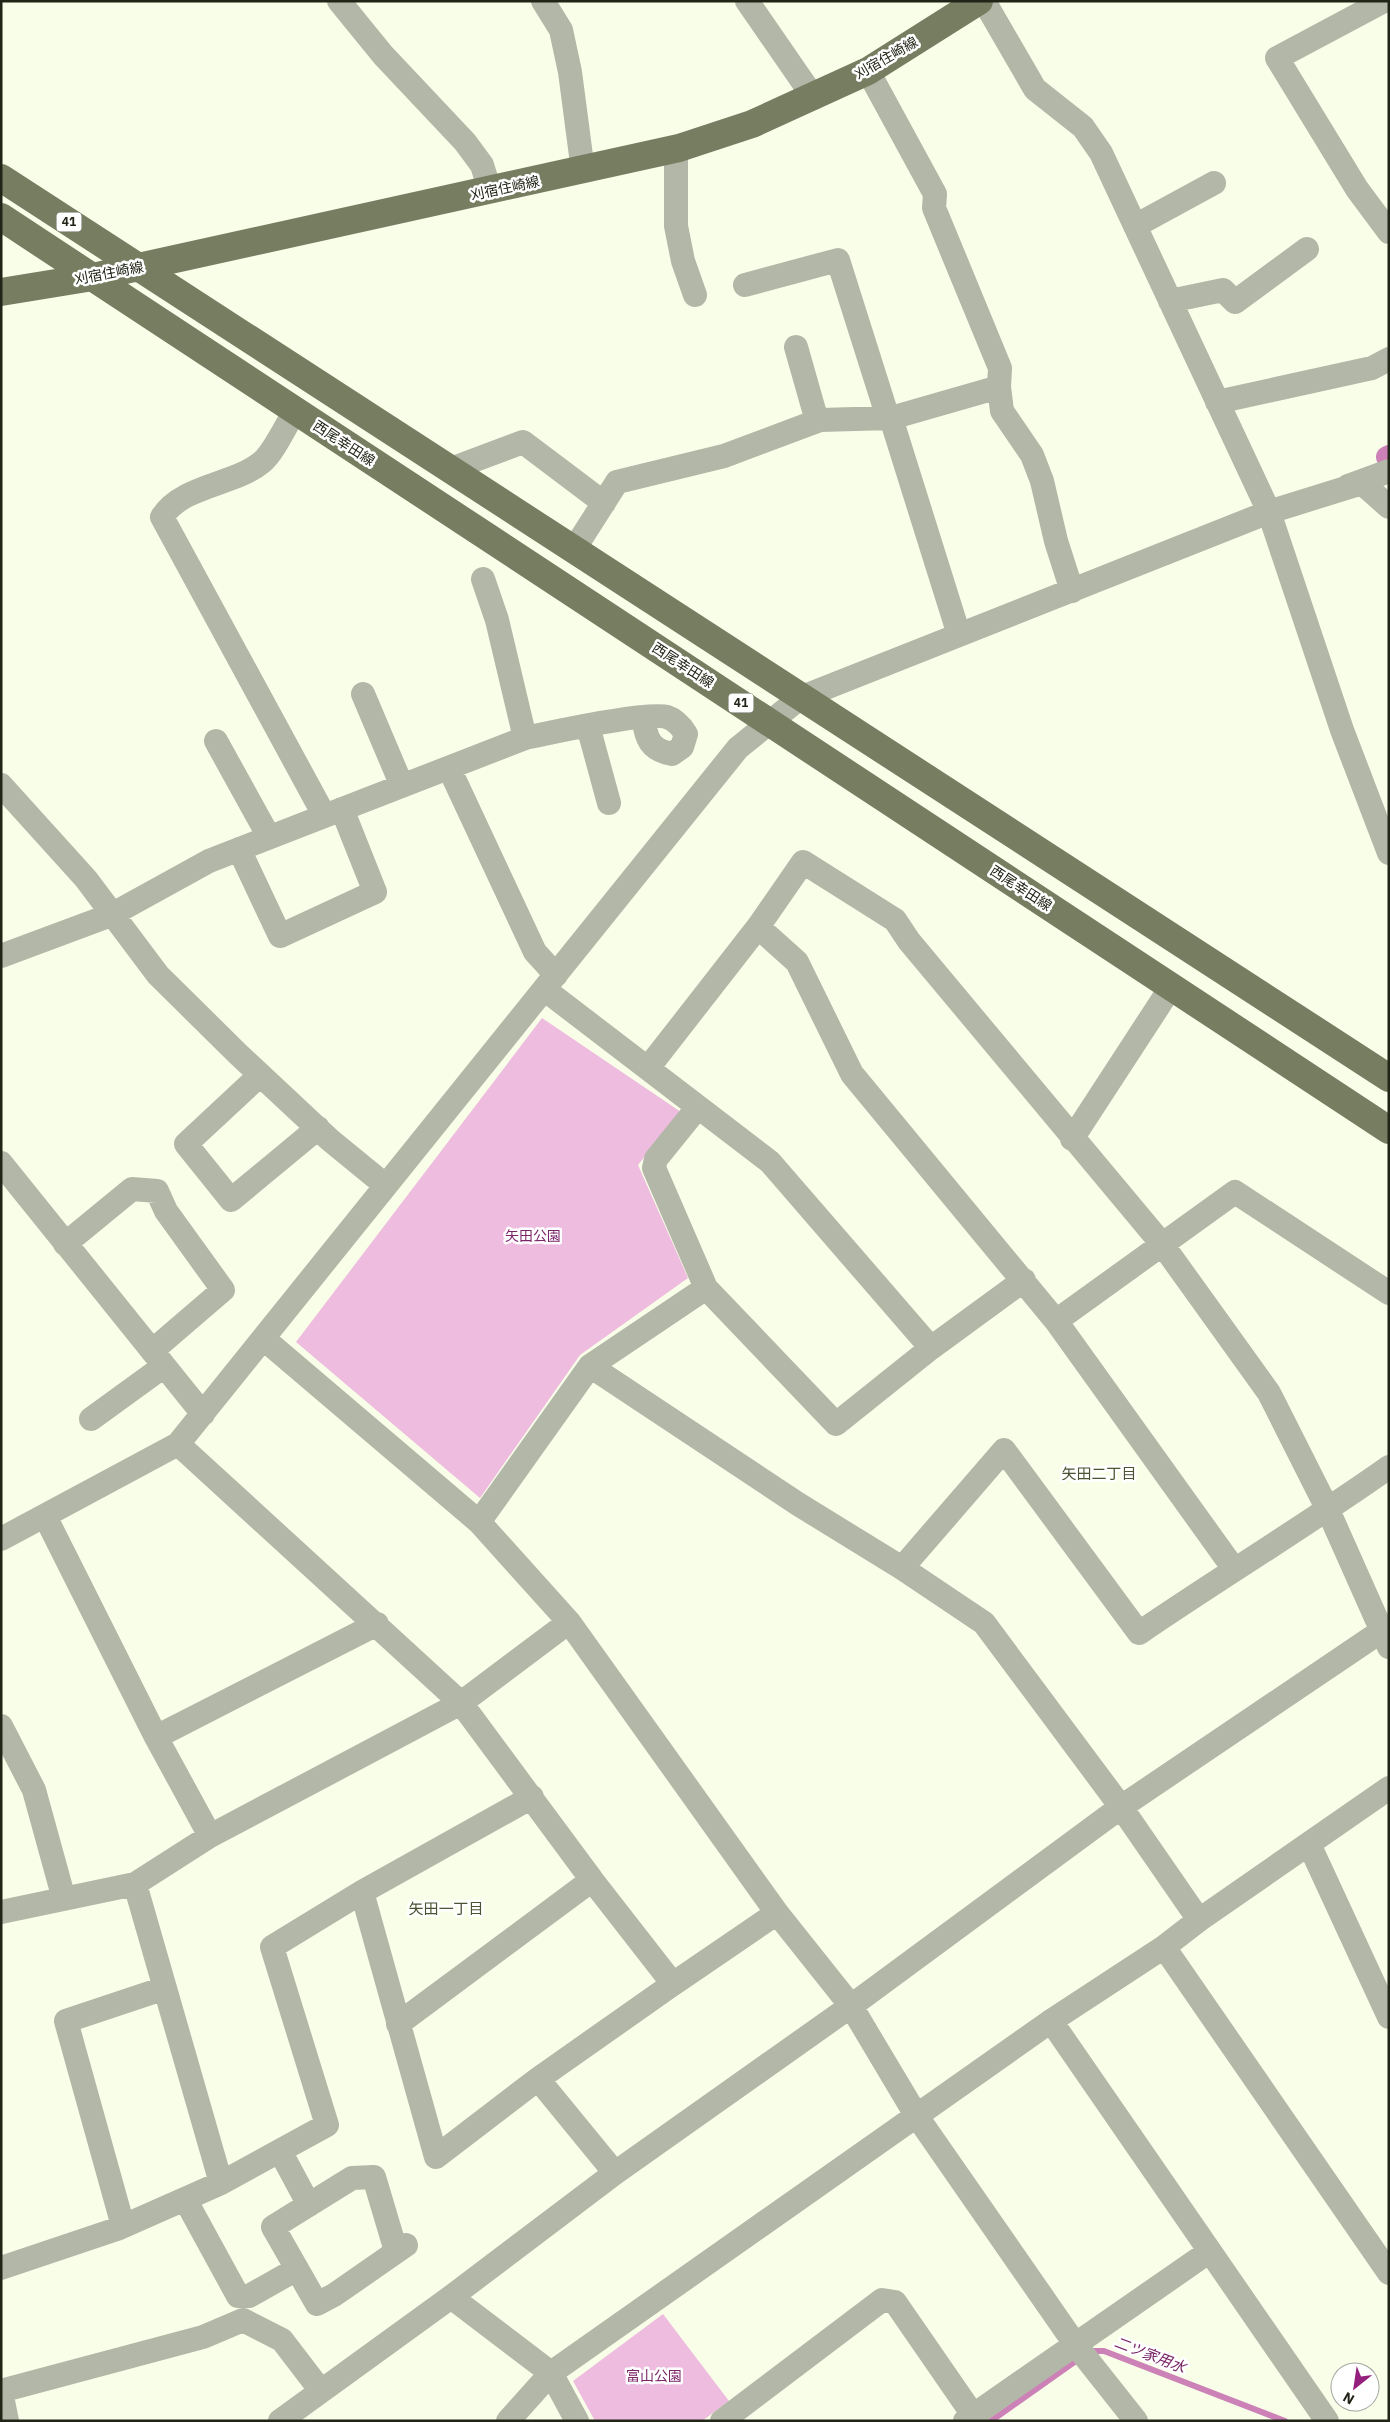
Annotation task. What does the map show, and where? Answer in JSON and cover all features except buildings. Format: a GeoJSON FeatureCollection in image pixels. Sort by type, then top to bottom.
{"type":"FeatureCollection","features":[{"type":"Feature","properties":{"kind":"main road","name":"刈宿住崎線"},"geometry":{"type":"LineString","coordinates":[[1,292],[93,277],[583,171],[676,149],[752,124],[814,98],[868,71],[978,1]]}},
{"type":"Feature","properties":{"kind":"main road","name":"41"},"geometry":{"type":"LineString","coordinates":[[1,178],[451,469],[573,551],[1389,1078]]}},
{"type":"Feature","properties":{"kind":"main road","name":"西尾幸田線"},"geometry":{"type":"LineString","coordinates":[[1,217],[1389,1130]]}},
{"type":"Feature","properties":{"kind":"street"},"geometry":{"type":"LineString","coordinates":[[339,1],[383,55],[465,142],[482,165],[490,191]]}},
{"type":"Feature","properties":{"kind":"street"},"geometry":{"type":"LineString","coordinates":[[543,1],[561,30],[570,72],[583,171]]}},
{"type":"Feature","properties":{"kind":"street"},"geometry":{"type":"LineString","coordinates":[[747,1],[814,98]]}},
{"type":"Feature","properties":{"kind":"street"},"geometry":{"type":"LineString","coordinates":[[984,1],[1035,89],[1083,127],[1101,153],[1269,512],[1342,730],[1383,821],[1389,853]]}},
{"type":"Feature","properties":{"kind":"street"},"geometry":{"type":"LineString","coordinates":[[1384,1],[1277,58],[1357,189],[1389,232]]}},
{"type":"Feature","properties":{"kind":"street"},"geometry":{"type":"LineString","coordinates":[[868,71],[936,194],[934,208],[1000,368],[999,387],[1002,411],[1032,455],[1042,481],[1056,541],[1072,591]]}},
{"type":"Feature","properties":{"kind":"street"},"geometry":{"type":"LineString","coordinates":[[676,149],[676,226],[683,261],[695,295]]}},
{"type":"Feature","properties":{"kind":"street"},"geometry":{"type":"LineString","coordinates":[[1135,226],[1214,183]]}},
{"type":"Feature","properties":{"kind":"street"},"geometry":{"type":"LineString","coordinates":[[1170,301],[1223,290],[1235,302],[1307,249]]}},
{"type":"Feature","properties":{"kind":"street"},"geometry":{"type":"LineString","coordinates":[[745,285],[838,260],[959,635]]}},
{"type":"Feature","properties":{"kind":"street"},"geometry":{"type":"LineString","coordinates":[[796,347],[817,421]]}},
{"type":"Feature","properties":{"kind":"street"},"geometry":{"type":"LineString","coordinates":[[1217,402],[1372,368],[1389,358]]}},
{"type":"Feature","properties":{"kind":"street"},"geometry":{"type":"LineString","coordinates":[[573,551],[617,482],[724,456],[817,421],[889,418],[999,387]]}},
{"type":"Feature","properties":{"kind":"street"},"geometry":{"type":"LineString","coordinates":[[239,849],[280,936],[375,892],[333,812],[162,517],[168,508],[212,484],[250,470],[263,462],[296,411]]}},
{"type":"Feature","properties":{"kind":"street"},"geometry":{"type":"LineString","coordinates":[[451,469],[523,442],[604,503]]}},
{"type":"Feature","properties":{"kind":"street"},"geometry":{"type":"LineString","coordinates":[[1331,493],[1389,471]]}},
{"type":"Feature","properties":{"kind":"street"},"geometry":{"type":"LineString","coordinates":[[1,1539],[178,1444],[738,748],[800,698],[1269,512],[1362,483],[1389,508]]}},
{"type":"Feature","properties":{"kind":"street"},"geometry":{"type":"LineString","coordinates":[[483,579],[497,620],[525,738]]}},
{"type":"Feature","properties":{"kind":"street"},"geometry":{"type":"LineString","coordinates":[[363,694],[402,786]]}},
{"type":"Feature","properties":{"kind":"street"},"geometry":{"type":"LineString","coordinates":[[1,956],[111,915],[209,861],[525,738],[643,717]]}},
{"type":"Feature","properties":{"kind":"street"},"geometry":{"type":"LineString","coordinates":[[588,726],[609,803]]}},
{"type":"Feature","properties":{"kind":"street"},"geometry":{"type":"LineString","coordinates":[[216,741],[270,837]]}},
{"type":"Feature","properties":{"kind":"street"},"geometry":{"type":"LineString","coordinates":[[450,768],[550,982],[648,1068],[770,1162],[931,1348]]}},
{"type":"Feature","properties":{"kind":"street"},"geometry":{"type":"LineString","coordinates":[[1,785],[86,879],[111,915],[158,975],[260,1075],[385,1185]]}},
{"type":"Feature","properties":{"kind":"street"},"geometry":{"type":"LineString","coordinates":[[280,2421],[451,2297],[616,2173],[851,2006],[1121,1807],[1386,1635],[1328,1510],[1268,1394],[1162,1244],[1072,1139],[910,941],[895,920],[803,862],[758,927],[648,1068]]}},
{"type":"Feature","properties":{"kind":"street"},"geometry":{"type":"LineString","coordinates":[[758,927],[797,962],[852,1074],[1056,1321],[1234,1568]]}},
{"type":"Feature","properties":{"kind":"street"},"geometry":{"type":"LineString","coordinates":[[1072,1139],[1171,987]]}},
{"type":"Feature","properties":{"kind":"street"},"geometry":{"type":"LineString","coordinates":[[260,1075],[186,1144],[231,1200],[318,1128]]}},
{"type":"Feature","properties":{"kind":"street"},"geometry":{"type":"LineString","coordinates":[[698,1106],[656,1159],[654,1168],[706,1288],[836,1424],[931,1348],[1024,1280]]}},
{"type":"Feature","properties":{"kind":"street"},"geometry":{"type":"LineString","coordinates":[[1,1163],[203,1414]]}},
{"type":"Feature","properties":{"kind":"street"},"geometry":{"type":"LineString","coordinates":[[65,1244],[132,1190],[157,1191],[166,1211],[223,1290],[158,1358],[91,1419]]}},
{"type":"Feature","properties":{"kind":"street"},"geometry":{"type":"LineString","coordinates":[[1056,1321],[1235,1192],[1389,1293]]}},
{"type":"Feature","properties":{"kind":"street"},"geometry":{"type":"LineString","coordinates":[[479,1522],[590,1366],[706,1288]]}},
{"type":"Feature","properties":{"kind":"street"},"geometry":{"type":"LineString","coordinates":[[264,1339],[479,1522],[568,1622],[777,1913],[851,2006],[916,2115],[1075,2344],[1136,2421]]}},
{"type":"Feature","properties":{"kind":"street"},"geometry":{"type":"LineString","coordinates":[[590,1366],[798,1504],[902,1568],[984,1622],[1121,1807],[1199,1920]]}},
{"type":"Feature","properties":{"kind":"street"},"geometry":{"type":"LineString","coordinates":[[178,1444],[378,1624],[461,1703],[592,1880],[673,1984]]}},
{"type":"Feature","properties":{"kind":"street"},"geometry":{"type":"LineString","coordinates":[[902,1568],[1004,1450],[1138,1633],[1234,1568],[1328,1510],[1389,1467]]}},
{"type":"Feature","properties":{"kind":"street"},"geometry":{"type":"LineString","coordinates":[[45,1516],[156,1737],[210,1836]]}},
{"type":"Feature","properties":{"kind":"street"},"geometry":{"type":"LineString","coordinates":[[1,1912],[135,1884],[210,1836],[461,1703],[568,1622]]}},
{"type":"Feature","properties":{"kind":"street"},"geometry":{"type":"LineString","coordinates":[[156,1737],[378,1624]]}},
{"type":"Feature","properties":{"kind":"street"},"geometry":{"type":"LineString","coordinates":[[1,1726],[34,1790],[64,1900]]}},
{"type":"Feature","properties":{"kind":"street"},"geometry":{"type":"LineString","coordinates":[[508,2421],[551,2373],[1050,2021],[1164,1947],[1199,1920],[1389,1788]]}},
{"type":"Feature","properties":{"kind":"street"},"geometry":{"type":"LineString","coordinates":[[1,2268],[123,2226],[185,2199],[221,2183],[327,2125],[272,1947],[362,1892],[532,1797]]}},
{"type":"Feature","properties":{"kind":"street"},"geometry":{"type":"LineString","coordinates":[[1309,1844],[1389,2017]]}},
{"type":"Feature","properties":{"kind":"street"},"geometry":{"type":"LineString","coordinates":[[398,2024],[592,1880]]}},
{"type":"Feature","properties":{"kind":"street"},"geometry":{"type":"LineString","coordinates":[[135,1884],[221,2183]]}},
{"type":"Feature","properties":{"kind":"street"},"geometry":{"type":"LineString","coordinates":[[362,1892],[436,2157],[538,2079],[777,1913]]}},
{"type":"Feature","properties":{"kind":"street"},"geometry":{"type":"LineString","coordinates":[[1164,1947],[1389,2273]]}},
{"type":"Feature","properties":{"kind":"street"},"geometry":{"type":"LineString","coordinates":[[123,2226],[66,2021],[165,1988]]}},
{"type":"Feature","properties":{"kind":"street"},"geometry":{"type":"LineString","coordinates":[[1050,2021],[1327,2421]]}},
{"type":"Feature","properties":{"kind":"street"},"geometry":{"type":"LineString","coordinates":[[538,2079],[616,2173]]}},
{"type":"Feature","properties":{"kind":"street"},"geometry":{"type":"LineString","coordinates":[[280,2151],[309,2205]]}},
{"type":"Feature","properties":{"kind":"street"},"geometry":{"type":"LineString","coordinates":[[352,2178],[374,2178],[401,2248],[334,2295],[317,2304],[273,2227],[309,2205],[352,2178]]}},
{"type":"Feature","properties":{"kind":"street"},"geometry":{"type":"LineString","coordinates":[[185,2199],[238,2296],[249,2296],[297,2269]]}},
{"type":"Feature","properties":{"kind":"street"},"geometry":{"type":"LineString","coordinates":[[722,2421],[882,2300],[894,2302],[969,2418],[1210,2251]]}},
{"type":"Feature","properties":{"kind":"street"},"geometry":{"type":"LineString","coordinates":[[451,2297],[551,2373],[577,2421]]}},
{"type":"Feature","properties":{"kind":"street"},"geometry":{"type":"LineString","coordinates":[[7,2421],[1,2391],[204,2338],[243,2320],[282,2340],[321,2391]]}},
{"type":"Feature","properties":{"kind":"green space","name":"矢田公園"},"geometry":{"type":"Polygon","coordinates":[[[542,1018],[681,1112],[638,1165],[688,1278],[580,1355],[480,1498],[296,1342],[542,1018]]]}},
{"type":"Feature","properties":{"kind":"green space","name":"富山公園"},"geometry":{"type":"Polygon","coordinates":[[[663,2314],[729,2401],[702,2421],[595,2421],[573,2381],[663,2314]]]}},
{"type":"Feature","properties":{"kind":"waterway","name":"二ツ家用水"},"geometry":{"type":"LineString","coordinates":[[1088,2353],[1104,2351],[1285,2421]]}},
{"type":"Feature","properties":{"kind":"waterway","name":"二ツ家用水"},"geometry":{"type":"LineString","coordinates":[[991,2421],[1080,2358]]}},
{"type":"Feature","properties":{"kind":"district","name":"矢田二丁目"},"geometry":{"type":"Point","coordinates":[1099,1474]}},
{"type":"Feature","properties":{"kind":"district","name":"矢田一丁目"},"geometry":{"type":"Point","coordinates":[446,1909]}}]}
